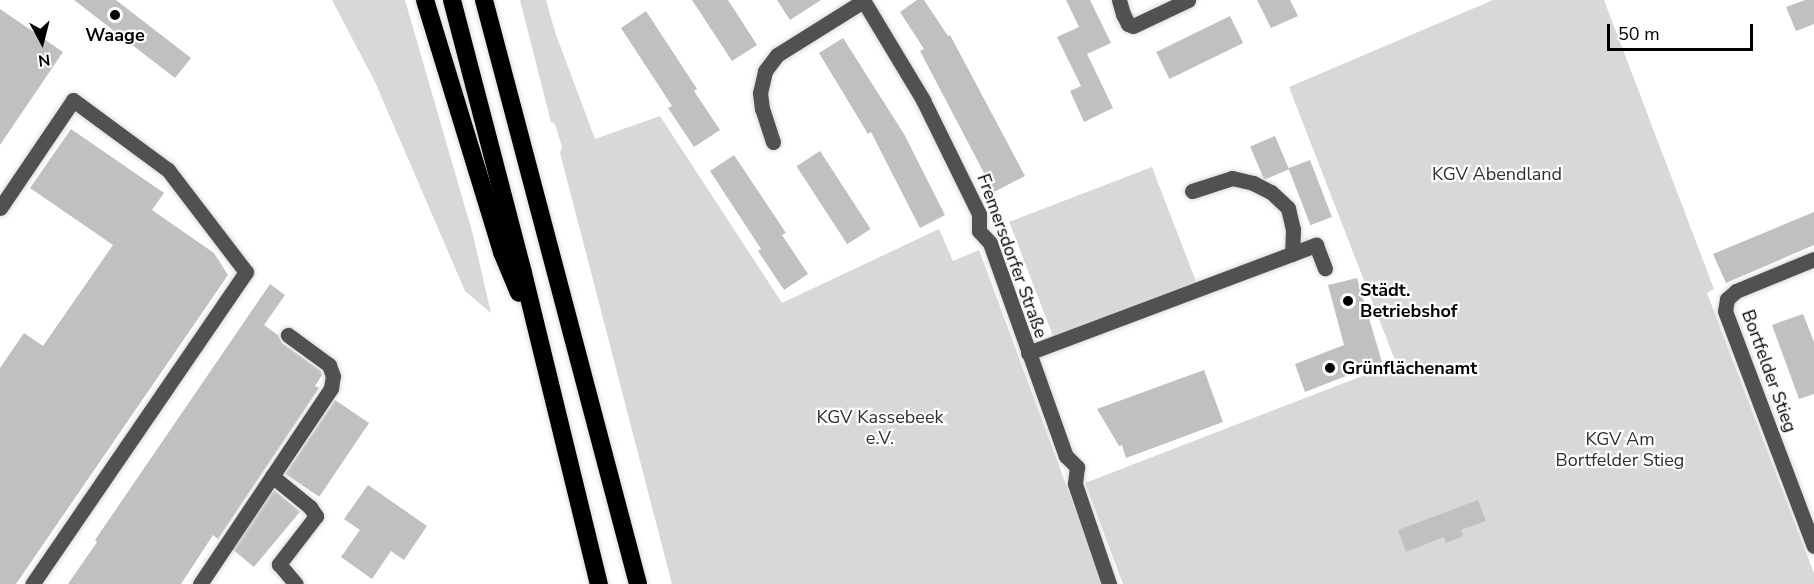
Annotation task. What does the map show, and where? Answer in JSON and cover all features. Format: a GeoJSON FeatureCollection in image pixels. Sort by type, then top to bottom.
{"type":"FeatureCollection","features":[{"type":"Feature","properties":{"kind":"highway"},"geometry":{"type":"LineString","coordinates":[[425,0],[502,252],[538,342]]}},
{"type":"Feature","properties":{"kind":"highway"},"geometry":{"type":"LineString","coordinates":[[452,0],[523,273],[538,342],[599,584]]}},
{"type":"Feature","properties":{"kind":"highway"},"geometry":{"type":"LineString","coordinates":[[484,0],[638,584]]}},
{"type":"Feature","properties":{"kind":"street","name":"Fremersdorfer Straße"},"geometry":{"type":"LineString","coordinates":[[773,142],[761,101],[765,71],[777,56],[863,0],[913,82],[979,214],[979,231],[990,243],[1066,456],[1077,466],[1075,484],[1109,584]]}},
{"type":"Feature","properties":{"kind":"street"},"geometry":{"type":"LineString","coordinates":[[1119,0],[1122,14],[1128,24],[1133,26],[1188,0]]}},
{"type":"Feature","properties":{"kind":"street"},"geometry":{"type":"LineString","coordinates":[[0,208],[73,100],[168,170],[246,272],[32,584]]}},
{"type":"Feature","properties":{"kind":"street"},"geometry":{"type":"LineString","coordinates":[[1192,191],[1232,178],[1253,183],[1271,192],[1288,208],[1293,229],[1292,254]]}},
{"type":"Feature","properties":{"kind":"street"},"geometry":{"type":"LineString","coordinates":[[1028,353],[1316,245],[1325,268]]}},
{"type":"Feature","properties":{"kind":"street","name":"Bortfelder Stieg"},"geometry":{"type":"LineString","coordinates":[[1814,259],[1736,291],[1727,299],[1725,311],[1814,546]]}},
{"type":"Feature","properties":{"kind":"street"},"geometry":{"type":"LineString","coordinates":[[200,584],[333,382],[329,365],[288,335]]}},
{"type":"Feature","properties":{"kind":"street"},"geometry":{"type":"LineString","coordinates":[[272,476],[310,507],[316,516],[279,564],[296,584]]}},
{"type":"Feature","properties":{"kind":"green space"},"geometry":{"type":"Polygon","coordinates":[[[332,0],[405,0],[473,235],[491,313],[465,291],[375,82],[332,0]]]}},
{"type":"Feature","properties":{"kind":"green space","name":"KGV Kassebeek e.V."},"geometry":{"type":"Polygon","coordinates":[[[520,0],[546,0],[555,32],[595,139],[660,116],[782,303],[939,229],[953,261],[979,250],[1103,584],[672,584],[560,153],[562,147],[555,124],[551,122],[520,0]]]}},
{"type":"Feature","properties":{"kind":"green space"},"geometry":{"type":"Polygon","coordinates":[[[1493,0],[1604,0],[1714,289],[1707,293],[1814,573],[1814,584],[1123,584],[1085,483],[1396,363],[1289,87],[1493,0]]]}},
{"type":"Feature","properties":{"kind":"green space"},"geometry":{"type":"Polygon","coordinates":[[[1152,167],[1196,282],[1053,337],[1009,222],[1152,167]]]}},
{"type":"Feature","properties":{"kind":"building","name":"Waage"},"geometry":{"type":"Polygon","coordinates":[[[74,0],[116,0],[191,58],[175,78],[74,0]]]}},
{"type":"Feature","properties":{"kind":"building"},"geometry":{"type":"Polygon","coordinates":[[[692,0],[728,0],[757,45],[732,61],[692,0]]]}},
{"type":"Feature","properties":{"kind":"building"},"geometry":{"type":"Polygon","coordinates":[[[777,0],[821,0],[790,20],[777,0]]]}},
{"type":"Feature","properties":{"kind":"building"},"geometry":{"type":"Polygon","coordinates":[[[917,0],[924,0],[948,36],[950,35],[1025,176],[994,192],[920,51],[924,49],[900,12],[917,0]]]}},
{"type":"Feature","properties":{"kind":"building"},"geometry":{"type":"Polygon","coordinates":[[[1066,0],[1090,0],[1111,43],[1087,54],[1113,108],[1084,122],[1070,91],[1081,86],[1057,37],[1079,27],[1066,0]]]}},
{"type":"Feature","properties":{"kind":"building"},"geometry":{"type":"Polygon","coordinates":[[[1257,0],[1290,0],[1298,16],[1271,28],[1257,0]]]}},
{"type":"Feature","properties":{"kind":"building"},"geometry":{"type":"Polygon","coordinates":[[[1805,0],[1814,0],[1814,24],[1796,31],[1786,7],[1805,0]]]}},
{"type":"Feature","properties":{"kind":"building"},"geometry":{"type":"Polygon","coordinates":[[[0,9],[63,52],[0,145],[0,9]]]}},
{"type":"Feature","properties":{"kind":"building"},"geometry":{"type":"Polygon","coordinates":[[[646,11],[697,89],[694,91],[720,130],[694,147],[668,108],[672,106],[621,28],[646,11]]]}},
{"type":"Feature","properties":{"kind":"building"},"geometry":{"type":"Polygon","coordinates":[[[1230,16],[1243,43],[1169,79],[1156,52],[1230,16]]]}},
{"type":"Feature","properties":{"kind":"building"},"geometry":{"type":"Polygon","coordinates":[[[843,38],[904,134],[945,215],[920,228],[871,132],[868,134],[819,53],[843,38]]]}},
{"type":"Feature","properties":{"kind":"building"},"geometry":{"type":"Polygon","coordinates":[[[71,129],[164,193],[152,210],[214,253],[228,275],[16,584],[0,584],[0,368],[24,333],[43,346],[113,245],[30,188],[71,129]]]}},
{"type":"Feature","properties":{"kind":"building"},"geometry":{"type":"Polygon","coordinates":[[[1275,136],[1289,169],[1264,180],[1250,147],[1275,136]]]}},
{"type":"Feature","properties":{"kind":"building"},"geometry":{"type":"Polygon","coordinates":[[[820,151],[871,229],[847,244],[797,166],[820,151]]]}},
{"type":"Feature","properties":{"kind":"building"},"geometry":{"type":"Polygon","coordinates":[[[734,155],[786,233],[782,235],[808,274],[784,290],[758,251],[761,249],[710,171],[734,155]]]}},
{"type":"Feature","properties":{"kind":"building"},"geometry":{"type":"Polygon","coordinates":[[[1310,160],[1332,217],[1310,225],[1289,168],[1310,160]]]}},
{"type":"Feature","properties":{"kind":"building"},"geometry":{"type":"Polygon","coordinates":[[[1814,212],[1814,245],[1726,283],[1713,254],[1814,212]]]}},
{"type":"Feature","properties":{"kind":"building"},"geometry":{"type":"Polygon","coordinates":[[[1357,278],[1382,362],[1305,392],[1295,364],[1344,345],[1328,285],[1357,278]]]}},
{"type":"Feature","properties":{"kind":"building"},"geometry":{"type":"Polygon","coordinates":[[[270,284],[285,295],[264,325],[278,335],[282,343],[321,371],[322,375],[315,386],[319,388],[218,539],[213,535],[181,584],[68,584],[97,542],[95,540],[270,284]]]}},
{"type":"Feature","properties":{"kind":"building"},"geometry":{"type":"Polygon","coordinates":[[[1803,314],[1814,342],[1814,394],[1799,399],[1772,325],[1803,314]]]}},
{"type":"Feature","properties":{"kind":"building"},"geometry":{"type":"Polygon","coordinates":[[[1204,370],[1223,422],[1126,458],[1122,445],[1119,446],[1097,409],[1204,370]]]}},
{"type":"Feature","properties":{"kind":"building"},"geometry":{"type":"Polygon","coordinates":[[[335,400],[369,423],[319,497],[285,474],[335,400]]]}},
{"type":"Feature","properties":{"kind":"building"},"geometry":{"type":"Polygon","coordinates":[[[368,485],[427,526],[404,560],[391,551],[372,579],[341,557],[360,530],[344,519],[368,485]]]}},
{"type":"Feature","properties":{"kind":"building"},"geometry":{"type":"Polygon","coordinates":[[[274,490],[300,512],[254,567],[228,545],[274,490]]]}},
{"type":"Feature","properties":{"kind":"building"},"geometry":{"type":"Polygon","coordinates":[[[1478,500],[1486,521],[1461,530],[1463,536],[1446,543],[1444,537],[1406,552],[1398,530],[1478,500]]]}},
{"type":"Feature","properties":{"kind":"place","name":"Waage"},"geometry":{"type":"Point","coordinates":[115,15]}},
{"type":"Feature","properties":{"kind":"place","name":"Städt. Betriebshof"},"geometry":{"type":"Point","coordinates":[1348,301]}},
{"type":"Feature","properties":{"kind":"place","name":"Grünflächenamt"},"geometry":{"type":"Point","coordinates":[1330,368]}},
{"type":"Feature","properties":{"kind":"park label","name":"KGV Abendland"},"geometry":{"type":"Point","coordinates":[1497,174]}},
{"type":"Feature","properties":{"kind":"park label","name":"KGV Am Bortfelder Stieg"},"geometry":{"type":"Point","coordinates":[1620,450]}}]}
